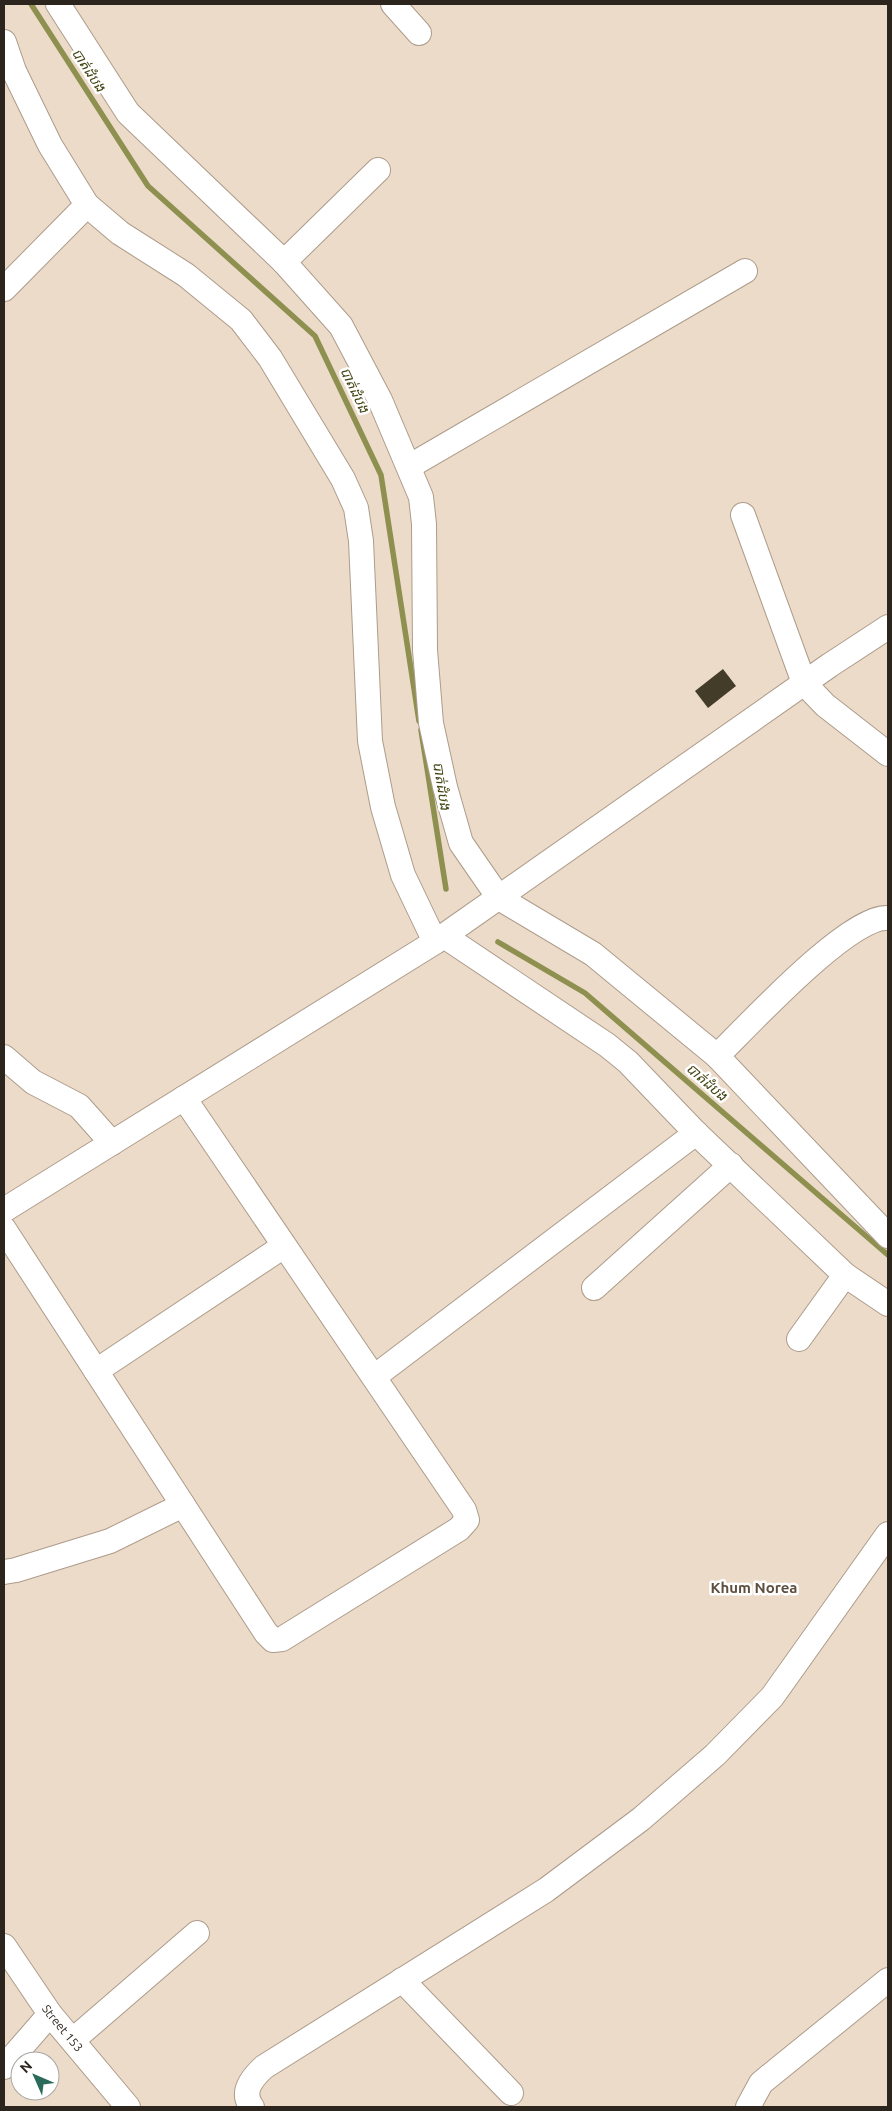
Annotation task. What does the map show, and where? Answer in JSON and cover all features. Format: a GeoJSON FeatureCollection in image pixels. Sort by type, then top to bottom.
{"type":"FeatureCollection","features":[{"type":"Feature","properties":{"kind":"street"},"geometry":{"type":"LineString","coordinates":[[58,4],[128,112],[284,262],[340,326],[380,400],[410,466],[421,497],[424,524],[425,650],[431,722],[445,787],[461,843],[499,898],[593,954],[717,1056],[888,1236]]}},
{"type":"Feature","properties":{"kind":"street"},"geometry":{"type":"LineString","coordinates":[[393,4],[419,33]]}},
{"type":"Feature","properties":{"kind":"street"},"geometry":{"type":"LineString","coordinates":[[4,42],[14,71],[50,145],[87,205],[120,232],[186,275],[242,320],[270,358],[343,479],[356,508],[361,541],[370,741],[383,807],[403,875],[440,939],[607,1045],[628,1062],[696,1133],[731,1164],[845,1275],[888,1304]]}},
{"type":"Feature","properties":{"kind":"street"},"geometry":{"type":"LineString","coordinates":[[284,262],[378,170]]}},
{"type":"Feature","properties":{"kind":"street"},"geometry":{"type":"LineString","coordinates":[[4,289],[87,205]]}},
{"type":"Feature","properties":{"kind":"street"},"geometry":{"type":"LineString","coordinates":[[410,466],[745,271]]}},
{"type":"Feature","properties":{"kind":"street"},"geometry":{"type":"LineString","coordinates":[[743,515],[804,683],[825,705],[888,754]]}},
{"type":"Feature","properties":{"kind":"street"},"geometry":{"type":"LineString","coordinates":[[4,1210],[440,939],[804,683],[888,627]]}},
{"type":"Feature","properties":{"kind":"street"},"geometry":{"type":"LineString","coordinates":[[717,1056],[809,966],[861,925],[888,918]]}},
{"type":"Feature","properties":{"kind":"street"},"geometry":{"type":"LineString","coordinates":[[4,1058],[33,1082],[79,1106],[112,1143]]}},
{"type":"Feature","properties":{"kind":"street"},"geometry":{"type":"LineString","coordinates":[[4,1229],[266,1633],[274,1640],[282,1639],[459,1529],[467,1520],[464,1510],[184,1098]]}},
{"type":"Feature","properties":{"kind":"street"},"geometry":{"type":"LineString","coordinates":[[374,1377],[696,1133]]}},
{"type":"Feature","properties":{"kind":"street"},"geometry":{"type":"LineString","coordinates":[[594,1288],[731,1164]]}},
{"type":"Feature","properties":{"kind":"street"},"geometry":{"type":"LineString","coordinates":[[96,1371],[284,1246]]}},
{"type":"Feature","properties":{"kind":"street"},"geometry":{"type":"LineString","coordinates":[[799,1339],[845,1275]]}},
{"type":"Feature","properties":{"kind":"street"},"geometry":{"type":"LineString","coordinates":[[4,1572],[110,1541],[183,1505]]}},
{"type":"Feature","properties":{"kind":"street"},"geometry":{"type":"LineString","coordinates":[[252,2107],[247,2092],[252,2078],[264,2067],[546,1890],[641,1819],[716,1755],[772,1697],[888,1534]]}},
{"type":"Feature","properties":{"kind":"street"},"geometry":{"type":"LineString","coordinates":[[73,2040],[197,1933]]}},
{"type":"Feature","properties":{"kind":"street","name":"Street 153"},"geometry":{"type":"LineString","coordinates":[[4,1946],[50,2014],[128,2107]]}},
{"type":"Feature","properties":{"kind":"street"},"geometry":{"type":"LineString","coordinates":[[402,1980],[511,2092]]}},
{"type":"Feature","properties":{"kind":"street"},"geometry":{"type":"LineString","coordinates":[[748,2107],[761,2084],[888,1980]]}},
{"type":"Feature","properties":{"kind":"street"},"geometry":{"type":"LineString","coordinates":[[4,2066],[50,2014]]}},
{"type":"Feature","properties":{"kind":"building"},"geometry":{"type":"Polygon","coordinates":[[[723,669],[736,686],[708,708],[695,691],[723,669]]]}},
{"type":"Feature","properties":{"kind":"waterway","name":"បាត់ដំបង"},"geometry":{"type":"LineString","coordinates":[[31,4],[148,186],[315,336],[381,475],[419,721]]}},
{"type":"Feature","properties":{"kind":"waterway","name":"បាត់ដំបង"},"geometry":{"type":"LineString","coordinates":[[421,730],[446,889]]}},
{"type":"Feature","properties":{"kind":"waterway","name":"បាត់ដំបង"},"geometry":{"type":"LineString","coordinates":[[498,942],[585,993],[888,1255]]}},
{"type":"Feature","properties":{"kind":"district","name":"Khum Norea"},"geometry":{"type":"Point","coordinates":[754,1588]}}]}
